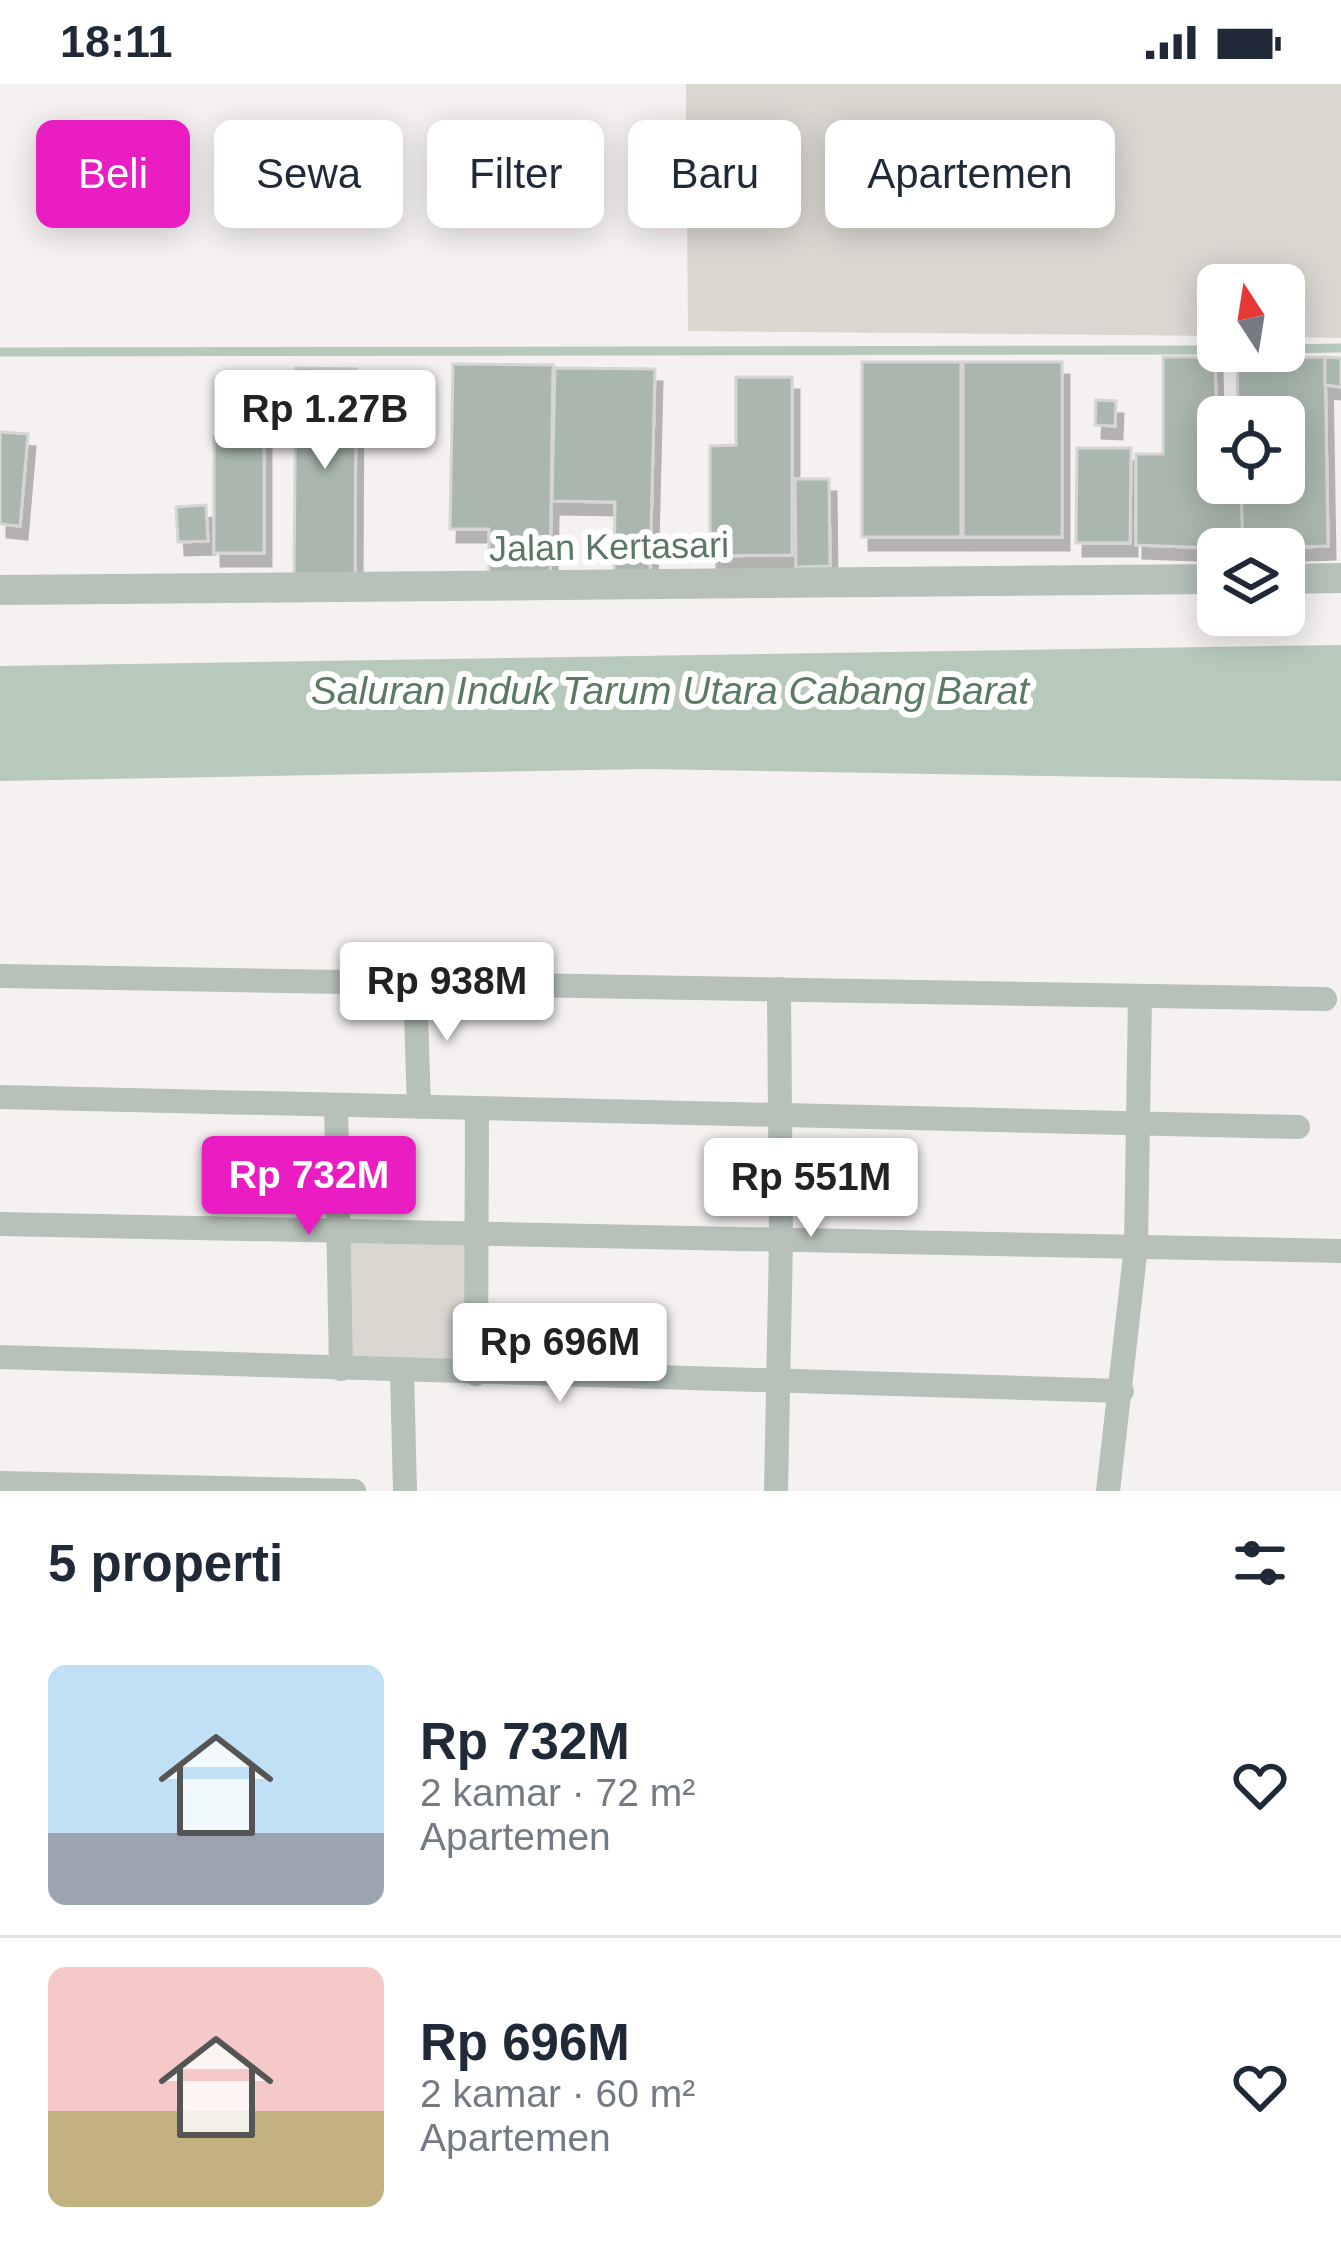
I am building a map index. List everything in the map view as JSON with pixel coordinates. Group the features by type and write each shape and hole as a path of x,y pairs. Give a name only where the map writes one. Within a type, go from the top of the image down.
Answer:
{"street":[{"path":"1305,579 1341,578"},
{"name":"Jalan Kertasari","path":"0,590 1197,579"},
{"path":"0,976 1325,999"},
{"path":"415,983 418,1107"},
{"path":"776,1491 779,989"},
{"path":"1108,1491 1136,1246 1140,995"},
{"path":"0,1097 1298,1127"},
{"path":"336,1105 341,1369"},
{"path":"476,1373 477,1108"},
{"path":"0,1224 1341,1251"},
{"path":"0,1357 1122,1391"},
{"path":"402,1371 405,1491"},
{"path":"0,1483 354,1491"}],"shaded area":[{"path":"686,84 1341,84 1341,338 1305,337 1305,264 1197,264 1197,336 688,331 687,228 801,228 801,120 686,120"},
{"path":"339,1231 476,1234 476,1374 341,1369"}],"water":[{"name":"Saluran Induk Tarum Utara Cabang Barat","path":"1341,645 1341,781 646,769 0,781 0,666"}],"building":[{"path":"1163,357 1197,357 1197,372 1215,372 1216,396 1197,396 1197,504 1242,504 1242,528 1197,528 1197,547 1136,545 1136,454 1163,454"},
{"path":"1305,357 1325,357 1328,546 1305,547 1305,528 1242,528 1242,504 1305,504 1305,396 1238,396 1237,372 1305,372"},
{"path":"1325,357 1341,358 1341,387 1325,385"},
{"path":"862,362 961,362 961,537 862,537"},
{"path":"963,362 1062,362 1062,537 963,537"},
{"path":"453,364 553,365 550,575 489,574 489,529 450,529"},
{"path":"296,368 356,369 355,575 294,574"},
{"path":"555,368 655,369 650,571 614,574 615,502 552,501"},
{"path":"736,377 792,377 792,555 710,556 710,446 736,445"},
{"path":"1096,400 1116,401 1115,426 1095,425"},
{"path":"0,432 28,434 20,526 0,524"},
{"path":"214,436 264,436 264,553 214,553"},
{"path":"1077,448 1131,448 1130,543 1076,543"},
{"path":"795,479 829,479 830,566 796,567"},
{"path":"206,505 208,541 178,542 176,507"}],"waterway":[{"path":"1305,349 1341,348"},
{"path":"0,352 1197,350"}]}
